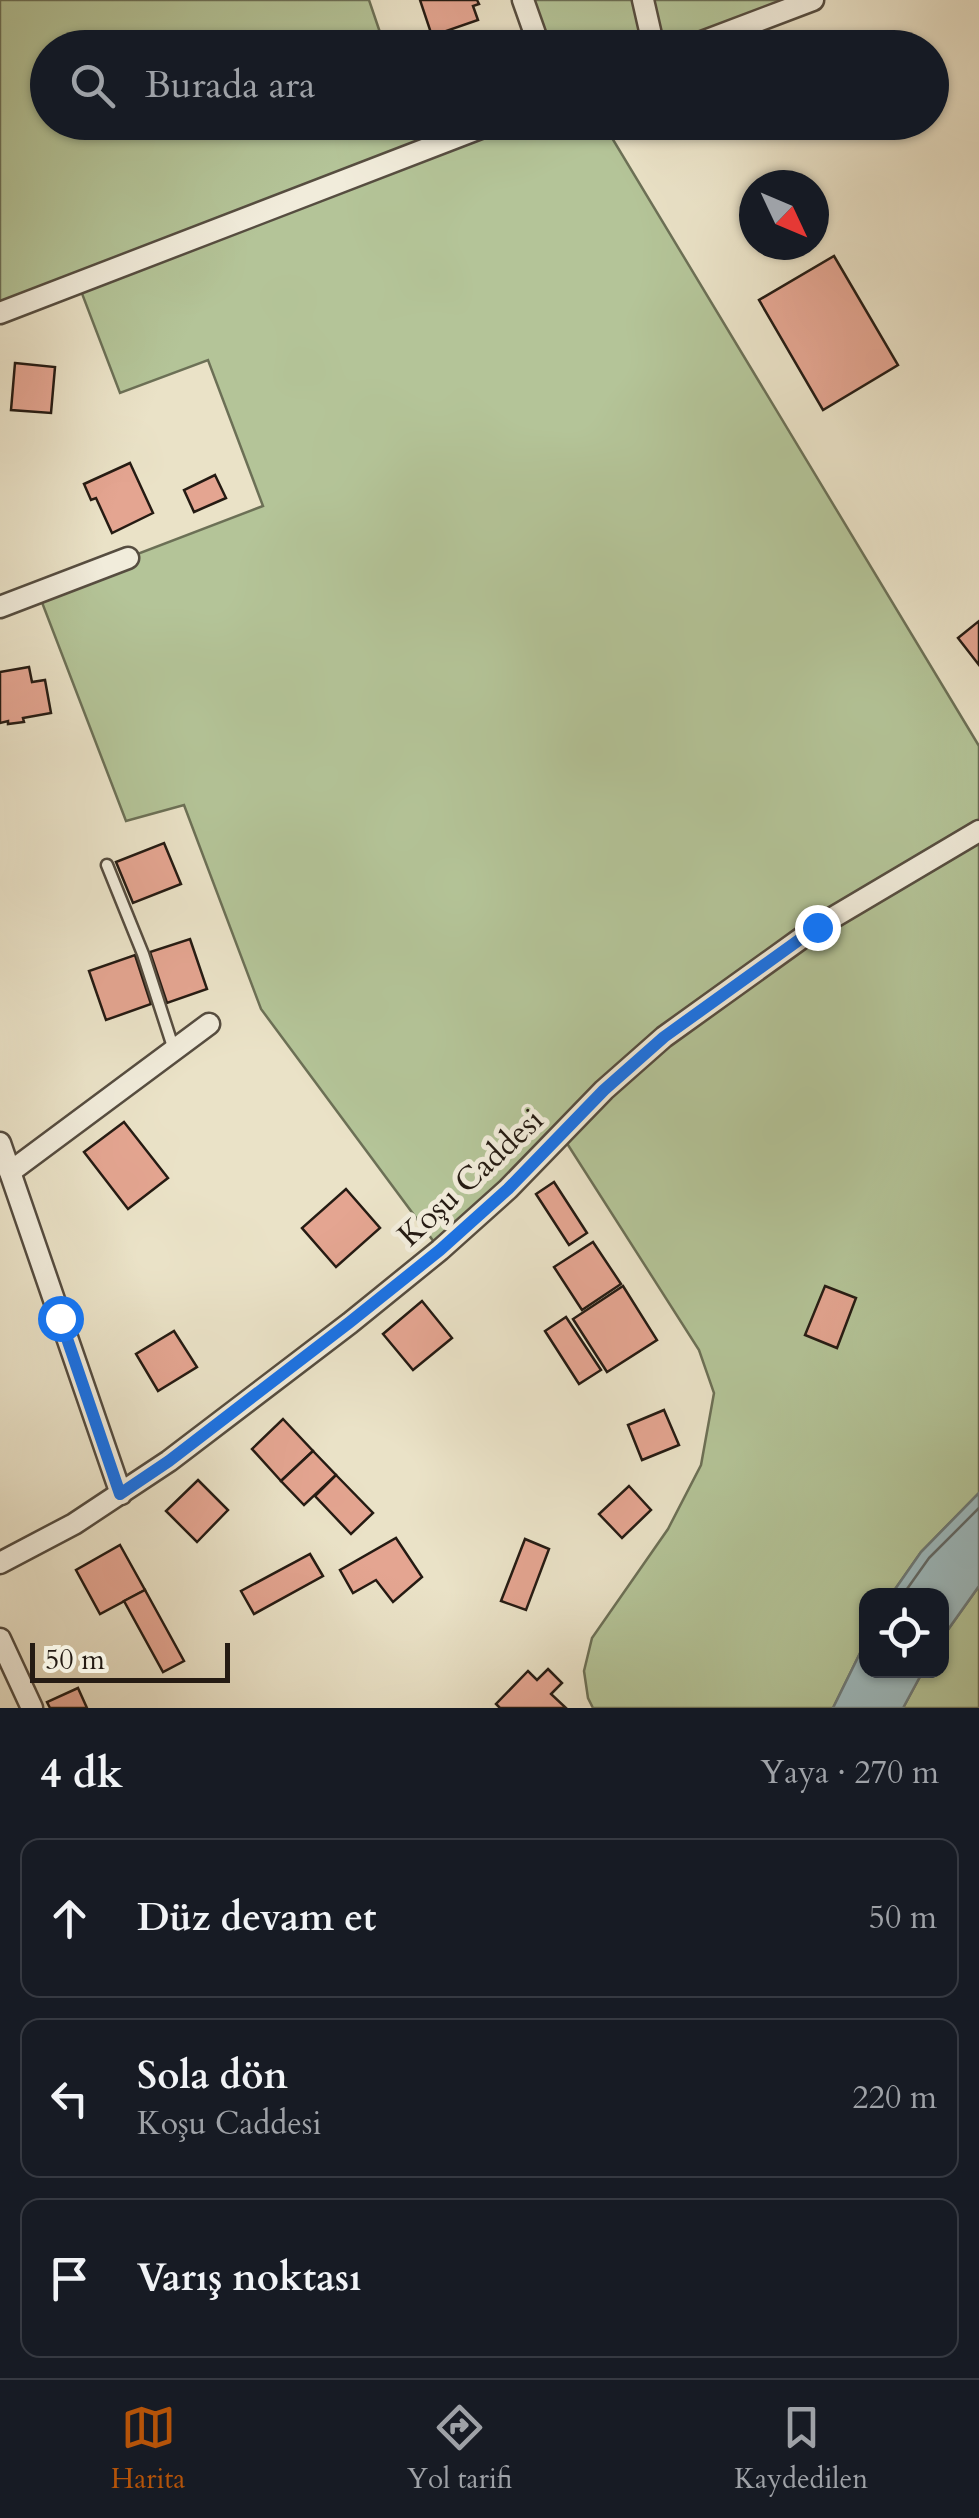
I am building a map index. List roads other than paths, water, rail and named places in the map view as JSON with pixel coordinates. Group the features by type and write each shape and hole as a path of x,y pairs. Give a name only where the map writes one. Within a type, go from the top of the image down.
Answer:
{"street":[{"path":"522,0 533,30"},
{"path":"643,0 650,30"},
{"path":"734,30 814,0"},
{"path":"0,313 449,140"},
{"path":"0,607 128,558"},
{"name":"Koşu Caddesi","path":"0,1563 74,1524 169,1461 335,1334 440,1250 508,1189 604,1090 664,1037 817,927 979,831"},
{"path":"10,1172 209,1024"},
{"path":"0,1142 120,1494"},
{"path":"0,1639 32,1708"}],"lane":[{"path":"107,864 144,954 174,1050"}],"water":[{"path":"979,1493 979,1586 949,1628 949,1588 896,1588 921,1552"},
{"path":"859,1655 859,1678 919,1678 903,1708 833,1708"}]}
